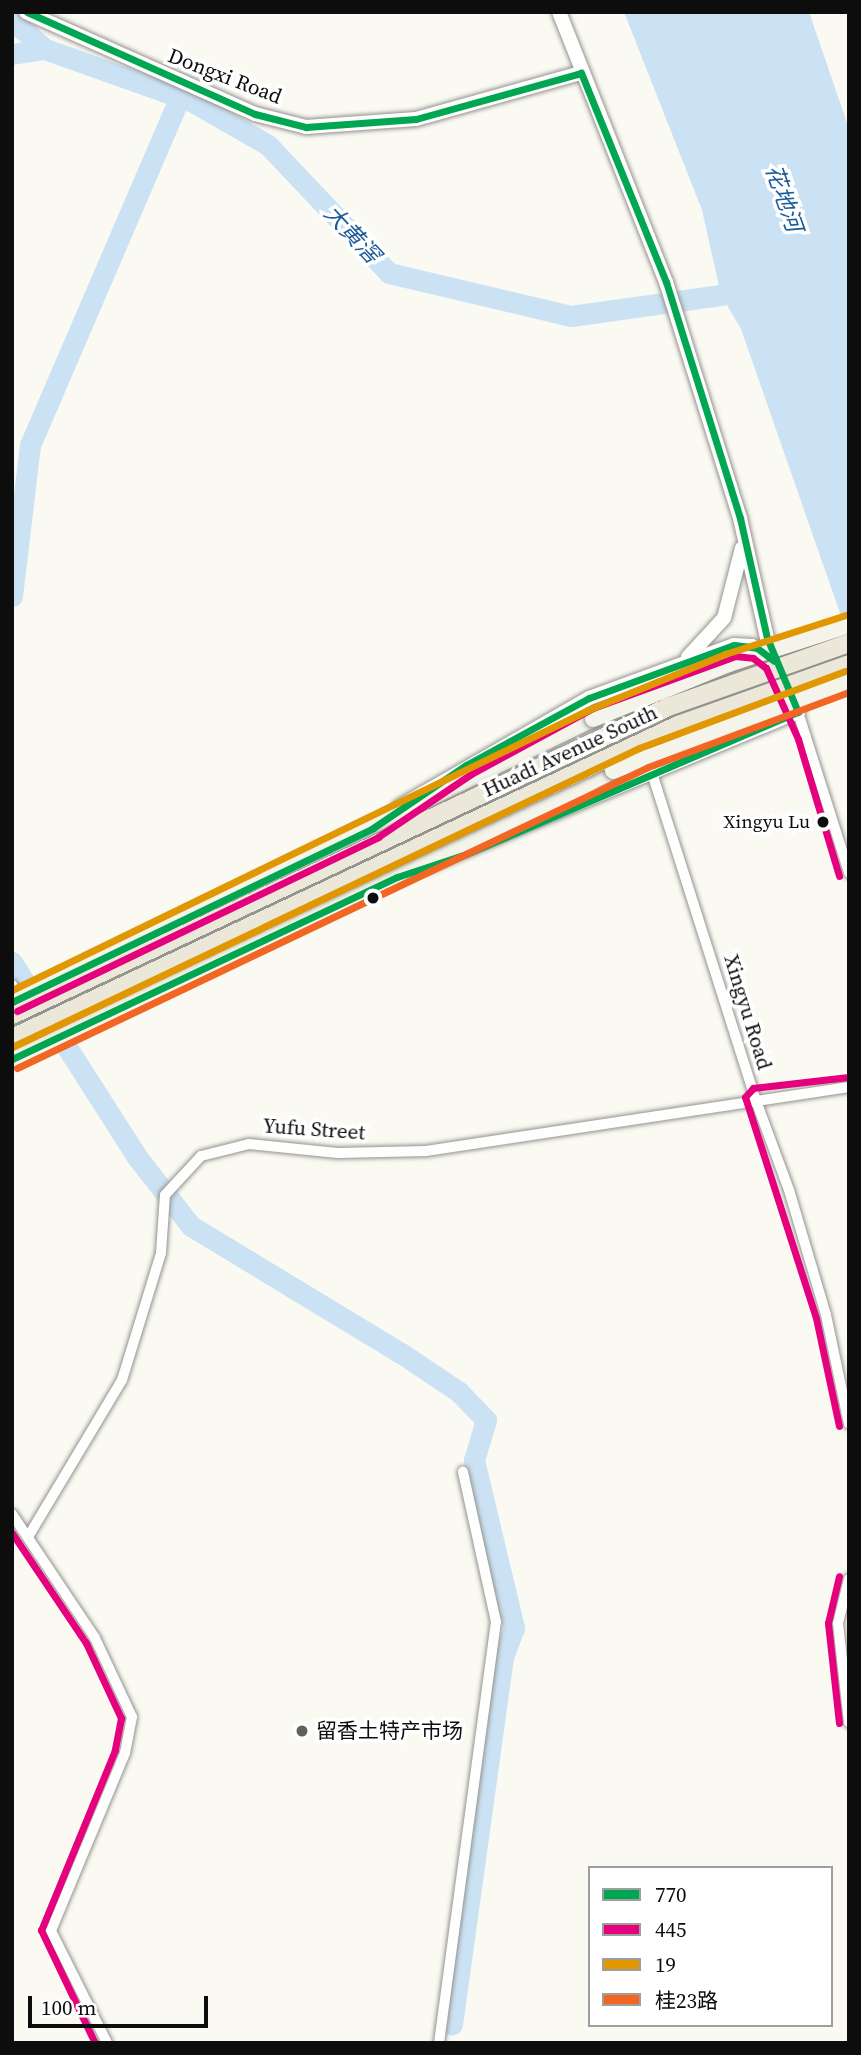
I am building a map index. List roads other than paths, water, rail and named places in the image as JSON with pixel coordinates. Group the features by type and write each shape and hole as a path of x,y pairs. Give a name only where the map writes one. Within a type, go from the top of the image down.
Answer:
{"main road":[{"path":"373,828 593,719 729,664 849,625"},
{"name":"Huadi Avenue South","path":"12,1015 668,707 849,643"},
{"name":"Huadi Avenue South","path":"12,1038 678,725 849,664"},
{"path":"16,1057 397,877 613,771 849,681"},
{"name":"Huadi Avenue South","path":"15,995 373,828"}],"street":[{"name":"Dongxi Road","path":"26,12 255,114 306,127 416,119 581,73"},
{"path":"559,12 666,282 740,518 774,660 798,712 849,873"},
{"path":"674,666 701,648 724,618 741,563 740,518"},
{"name":"Huadi Avenue South","path":"373,828 425,790 589,698 743,644 774,660"},
{"path":"397,877 466,854 798,712"},
{"name":"Xingyu Road","path":"652,773 755,1098 789,1190 826,1315 849,1424"},
{"name":"Yufu Street","path":"28,1537 122,1380 161,1254 165,1195 196,1161 249,1144 338,1153 426,1151 755,1098 849,1087"},
{"path":"439,2038 496,1622 463,1472"},
{"path":"12,1514 111,1666 132,1717 125,1753 51,1931 107,2043"},
{"path":"849,1579 838,1623 849,1722"}],"water":[{"name":"花地河","path":"624,12 809,12 849,129 849,639 741,329 721,295 702,210"}],"waterway":[{"path":"12,20 45,49"},
{"name":"大黄滘","path":"12,54 45,49 191,101 268,145 389,273 571,316 721,295 746,285"},
{"path":"12,596 30,445 180,97"},
{"path":"12,962 26,984"},
{"path":"38,1002 137,1157 191,1226 401,1353 459,1392 486,1420 474,1460 514,1628 503,1657 452,2024"}],"place":[{"name":"Xingyu Lu","path":"823,822"},
{"name":"留香土特产市场","path":"302,1731"}]}
